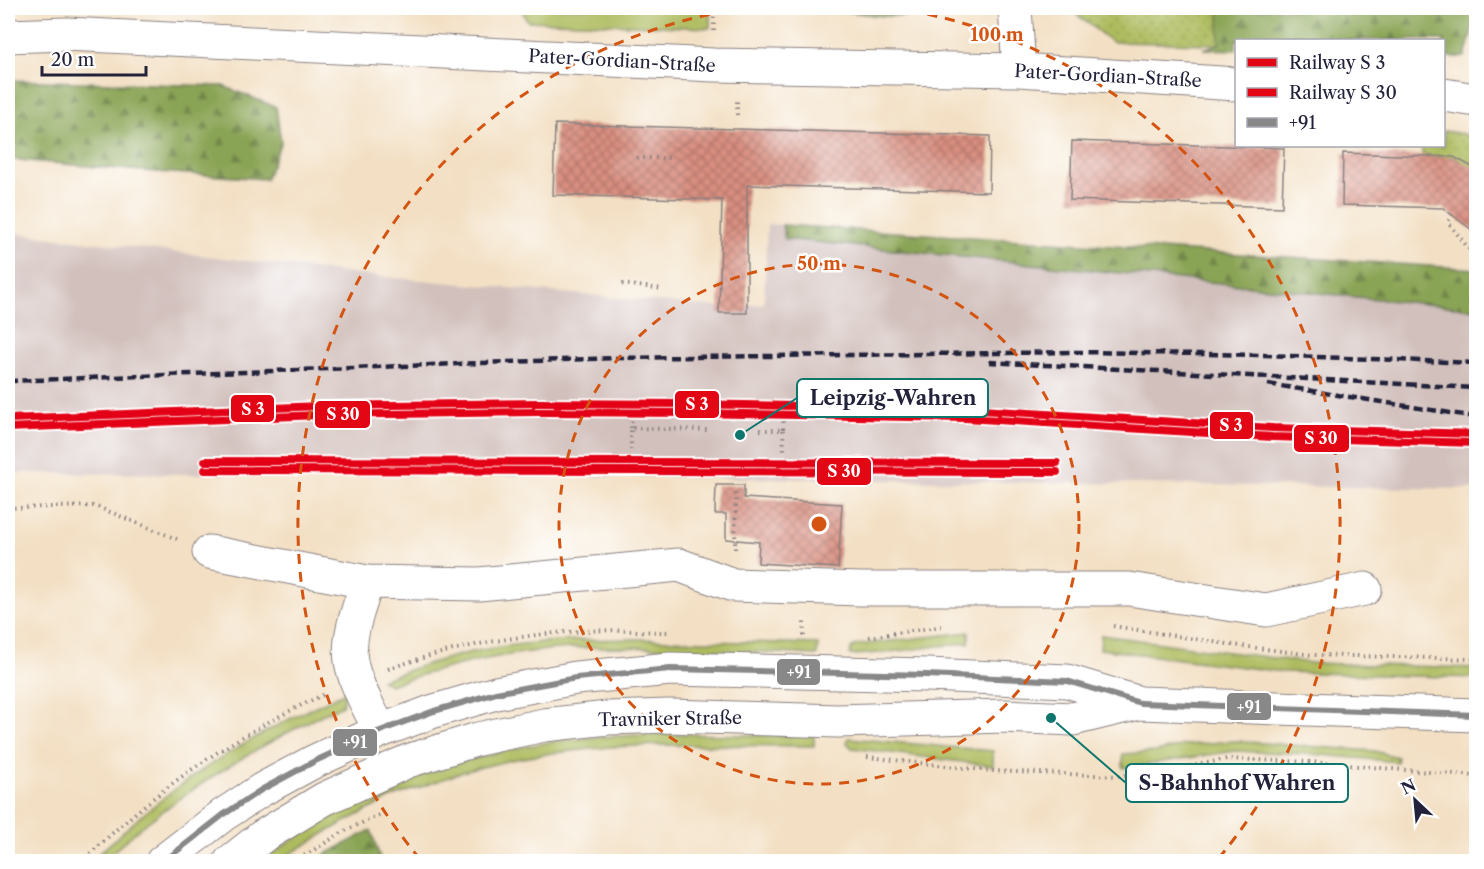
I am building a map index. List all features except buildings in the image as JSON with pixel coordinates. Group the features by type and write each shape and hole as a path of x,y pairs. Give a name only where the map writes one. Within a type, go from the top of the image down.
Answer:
{"main road":[{"path":"1015,8 1019,70"},
{"name":"Pater-Gordian-Straße","path":"8,36 68,21 714,65 1019,70 1235,84"},
{"path":"1445,95 1476,100"},
{"path":"208,552 367,582 479,584 679,565 733,585 873,589 1129,590 1266,610 1365,589"},
{"path":"367,582 352,636 351,659 357,680 380,731"},
{"name":"Travniker Straße","path":"162,861 206,827 261,790 380,731 434,711 496,693 576,678 670,669 840,672 1067,681 1140,703 1476,715"},
{"name":"Travniker Straße","path":"230,861 263,837 324,800 408,761 478,739 544,725 608,718 669,716 838,721 1005,716 1073,719 1140,703"}],"path":[{"path":"713,34 714,8"},
{"path":"1470,60 1476,39"},
{"path":"637,158 671,158"},
{"path":"1452,214 1448,222 1476,258"},
{"path":"622,284 663,289"},
{"path":"631,450 632,411"},
{"path":"784,411 784,450"},
{"path":"631,428 706,430"},
{"path":"760,430 783,430"},
{"path":"735,540 736,490"},
{"path":"8,508 95,506 208,552"},
{"path":"859,756 991,771 1119,776 1165,771 1227,759 1311,762 1476,776"},
{"path":"294,861 343,832 390,810"}],"shaded area":[{"path":"767,224 1476,269 1476,489 671,477 8,473 8,232 364,275 719,307 720,313 747,313 747,305 764,304"}],"green space":[{"path":"521,8 710,8 710,28 527,21"},
{"path":"820,8 937,8 909,15 879,16"},
{"path":"1068,8 1219,8 1219,44 1112,42"},
{"path":"1219,8 1476,8 1465,57 1445,57 1445,39 1235,39 1235,50 1203,49 1219,44"},
{"path":"8,80 223,86 276,107 281,142 266,179 8,159"},
{"path":"1445,131 1464,134 1476,140 1476,170 1454,157 1422,156 1422,147 1445,147"},
{"path":"782,225 1476,269 1476,309 785,239"},
{"path":"969,632 969,643 850,655 851,649 856,645"},
{"path":"1101,635 1311,663 1476,668 1476,678 1283,672 1100,649"},
{"path":"633,639 818,644 817,655 635,647 574,648 527,652 481,660 390,685 381,680 441,660 496,647 555,641"},
{"path":"346,692 342,705 266,744 218,773 148,822 103,861 90,862 152,807 194,775 279,724"},
{"path":"665,734 814,736 814,746 611,747 511,760 466,771 393,797 278,861 261,862 293,839 327,819 398,784 436,770 512,749 551,742 593,737"},
{"path":"848,738 993,751 993,766 852,748 847,743"},
{"path":"1235,741 1374,751 1398,757 1397,762 1311,754 1235,751 1123,768 1123,754 1156,752 1185,745"},
{"path":"371,830 381,861 313,861"}],"railway":[{"path":"8,381 615,358 1079,352 1265,355 1476,363"},
{"path":"989,362 1476,388"},
{"path":"1268,384 1476,417"}],"transit line":[{"path":"8,419 320,406 539,403 689,404 965,409 1273,428 1476,434"},
{"path":"8,428 320,415 539,412 689,413 965,418 1272,437 1476,443"},
{"path":"205,461 1057,463"},
{"path":"205,470 1057,472"},
{"name":"+91","path":"163,862 223,815 261,790 313,762 380,731 434,711 496,693 576,678 670,669 927,675 1067,681 1140,703 1476,715"}],"place":[{"name":"Leipzig-Wahren","path":"740,435"},
{"name":"S-Bahnhof Wahren","path":"1051,718"}]}
